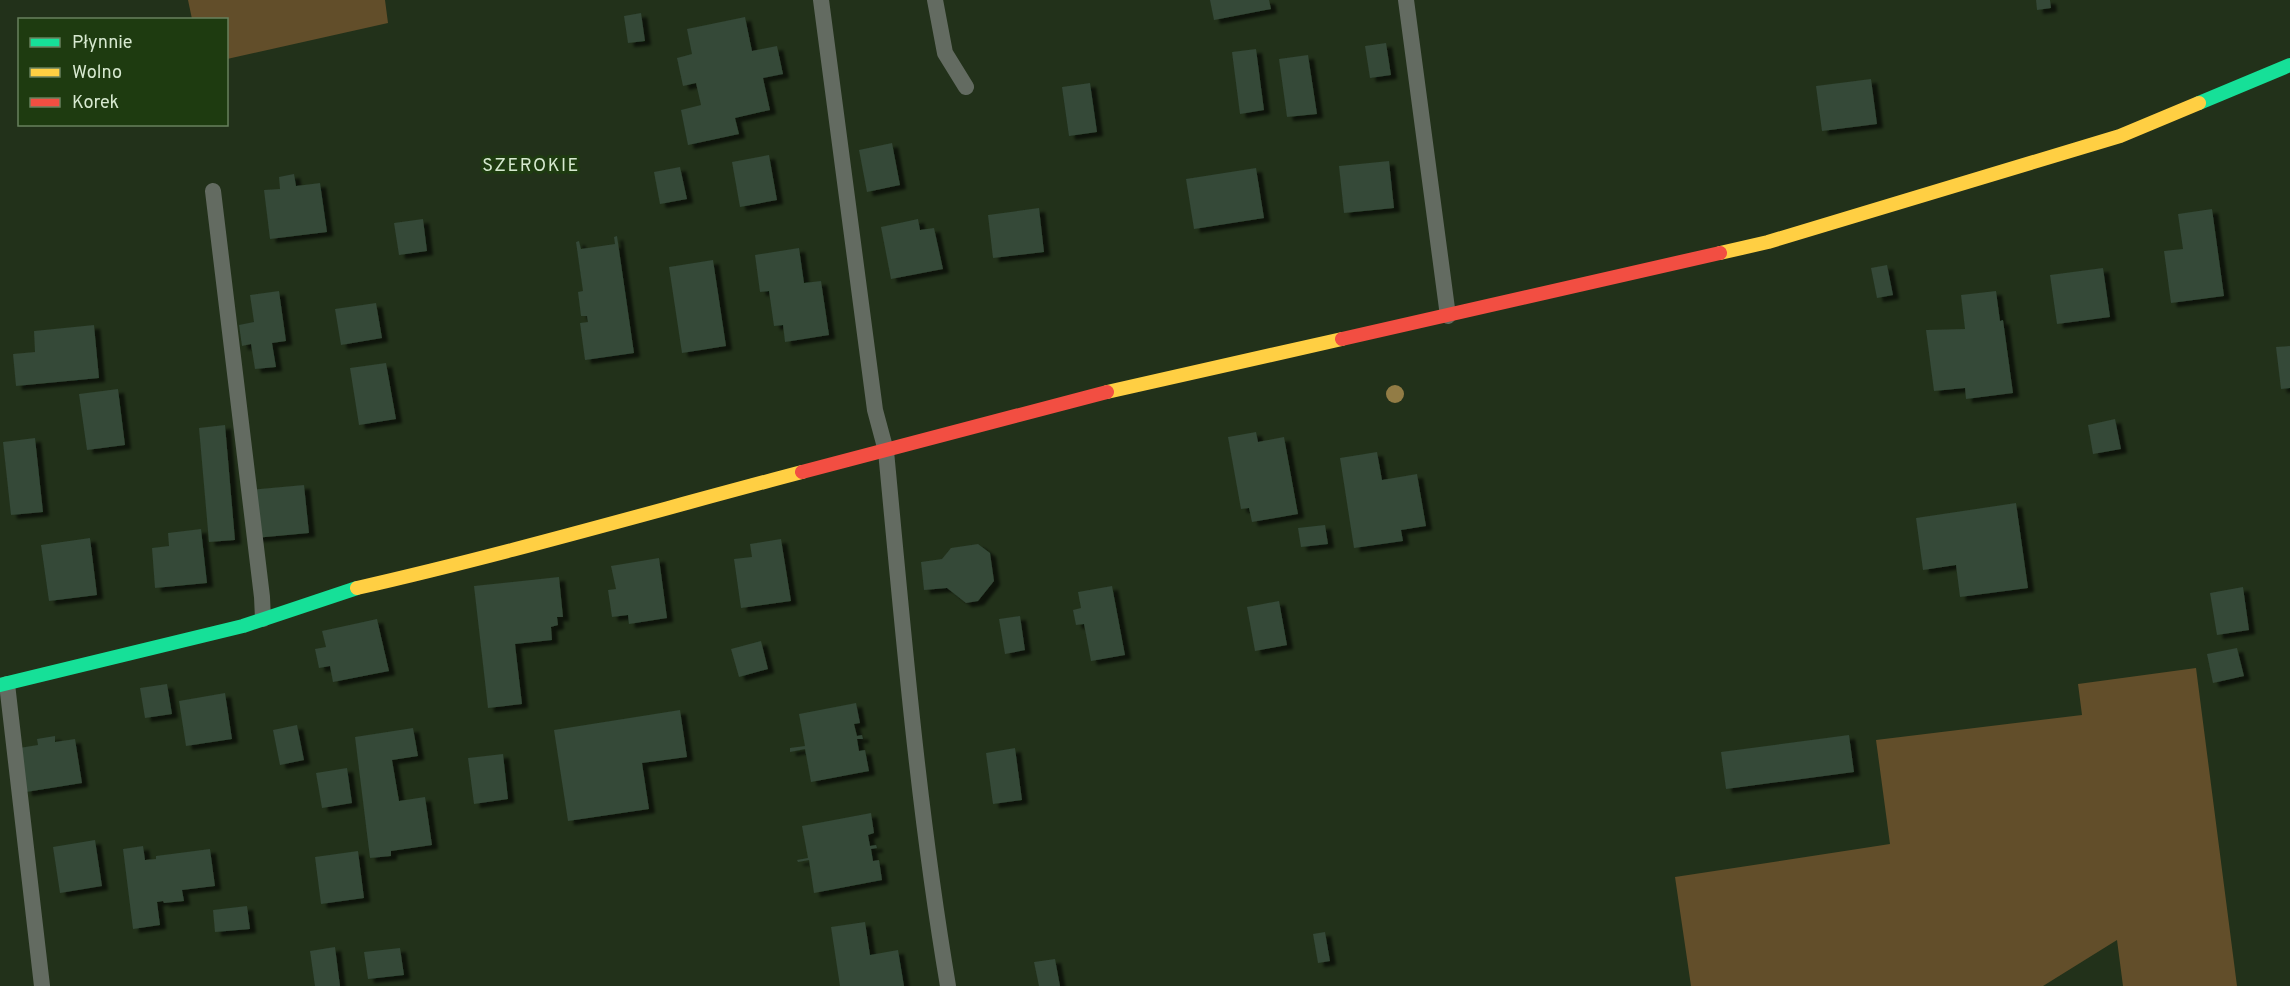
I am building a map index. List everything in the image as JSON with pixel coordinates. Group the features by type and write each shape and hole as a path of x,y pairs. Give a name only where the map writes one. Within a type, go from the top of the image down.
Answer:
{"street":[{"path":"4,684 175,643 262,619 353,589 463,564 567,534 1091,396 1768,242 2120,136 2290,65"}],"lane":[{"path":"821,0 875,410 886,451 915,742 948,986"},
{"path":"935,0 945,53 966,87"},
{"path":"1406,0 1448,316"},
{"path":"213,191 262,597 262,619"},
{"path":"4,684 42,986"}],"shaded area":[{"path":"188,0 385,0 388,23 228,59 228,18 192,18"},
{"path":"2196,668 2237,986 2123,986 2117,940 2043,986 1691,986 1675,877 1890,844 1876,740 2082,715 2078,684"}],"building":[{"path":"1210,0 1269,0 1271,9 1214,20"},
{"path":"2036,0 2050,0 2051,8 2037,10"},
{"path":"641,13 645,41 628,43 624,16"},
{"path":"745,17 752,51 777,46 783,74 763,78 770,110 735,118 739,134 688,145 681,110 701,105 696,83 683,86 677,58 692,54 687,29"},
{"path":"1386,43 1391,75 1370,78 1365,46"},
{"path":"1256,49 1264,110 1240,114 1232,52"},
{"path":"1308,55 1317,114 1287,117 1279,59"},
{"path":"1871,79 1877,124 1822,131 1816,86"},
{"path":"1090,83 1097,132 1069,136 1062,87"},
{"path":"892,143 900,185 867,192 859,150"},
{"path":"769,155 777,200 740,207 732,162"},
{"path":"1389,161 1394,208 1344,213 1339,166"},
{"path":"680,167 687,199 660,204 654,172"},
{"path":"1256,168 1264,218 1194,229 1186,179"},
{"path":"294,174 296,186 320,183 327,232 270,239 264,190 280,189 279,177"},
{"path":"1039,208 1044,252 993,258 988,215"},
{"path":"2212,209 2224,296 2171,303 2164,251 2183,249 2178,214"},
{"path":"423,219 427,251 399,255 394,223"},
{"path":"918,219 920,230 934,228 943,269 891,279 881,227"},
{"path":"617,236 634,353 585,360 580,323 588,322 587,316 581,316 578,292 583,291 576,242 579,241 581,249 615,244 614,237"},
{"path":"799,248 804,283 821,281 829,335 785,342 783,325 774,326 769,291 760,292 755,255"},
{"path":"713,260 726,346 682,353 669,267"},
{"path":"1887,265 1893,295 1877,298 1871,268"},
{"path":"2103,268 2110,317 2057,324 2050,275"},
{"path":"279,291 286,341 272,343 276,367 255,369 251,344 242,346 239,325 254,322 250,295"},
{"path":"1996,291 2000,321 2003,320 2013,393 1966,399 1965,388 1934,391 1926,330 1965,329 1961,295"},
{"path":"376,303 382,338 341,345 335,309"},
{"path":"94,325 99,378 16,386 13,354 35,352 34,331"},
{"path":"2290,346 2290,388 2281,389 2276,347"},
{"path":"386,363 396,419 359,425 350,368"},
{"path":"118,389 125,445 87,450 79,394"},
{"path":"2115,419 2121,449 2093,454 2088,425"},
{"path":"225,425 235,540 209,542 199,428"},
{"path":"1256,432 1258,442 1284,437 1298,514 1252,522 1249,508 1241,509 1228,437"},
{"path":"35,438 43,512 11,515 3,442"},
{"path":"1377,452 1382,480 1417,474 1426,526 1401,530 1403,541 1354,548 1340,458"},
{"path":"304,485 309,533 255,538 249,490"},
{"path":"2016,503 2028,588 1960,597 1956,565 1923,570 1916,518"},
{"path":"1325,525 1328,544 1301,547 1298,528"},
{"path":"201,529 207,583 155,588 152,548 169,546 168,533"},
{"path":"90,538 97,595 49,601 41,545"},
{"path":"781,539 791,601 741,608 734,559 752,557 750,544"},
{"path":"978,544 990,553 994,581 978,601 966,603 947,588 924,590 921,562 942,559 951,548"},
{"path":"659,558 667,618 629,624 628,615 612,617 608,590 616,589 611,566"},
{"path":"559,577 563,617 557,617 558,625 551,627 552,640 515,644 522,704 488,708 474,586"},
{"path":"1112,586 1125,655 1091,661 1084,624 1076,625 1073,610 1081,608 1078,592"},
{"path":"2243,587 2249,630 2217,635 2210,593"},
{"path":"1279,601 1287,645 1255,651 1247,607"},
{"path":"1020,616 1025,650 1005,654 999,619"},
{"path":"377,619 389,671 333,682 330,666 319,668 315,649 326,647 322,631"},
{"path":"761,641 768,669 739,677 731,649"},
{"path":"2237,648 2244,676 2213,683 2207,654"},
{"path":"167,684 172,714 145,718 140,688"},
{"path":"225,693 232,739 186,746 179,701"},
{"path":"856,703 860,723 854,724 857,736 862,735 863,739 857,739 859,751 865,750 869,771 811,782 805,749 790,752 790,748 805,746 799,714"},
{"path":"680,710 687,757 642,763 649,809 568,821 554,730"},
{"path":"297,725 304,760 280,765 273,730"},
{"path":"413,728 418,756 392,760 399,801 425,797 432,845 391,851 391,856 370,858 355,737"},
{"path":"1849,735 1854,772 1726,789 1721,752"},
{"path":"55,736 55,742 75,739 82,783 26,792 19,748 38,745 37,739"},
{"path":"1015,748 1022,800 993,804 986,753"},
{"path":"503,754 508,799 474,804 468,758"},
{"path":"347,768 352,803 322,808 316,773"},
{"path":"871,813 874,833 868,835 870,846 876,845 877,848 871,849 873,861 879,860 882,880 814,893 809,860 798,862 797,860 808,858 802,826"},
{"path":"95,840 102,886 60,893 53,847"},
{"path":"143,846 145,860 156,859 156,856 210,849 215,886 182,890 184,901 157,902 160,925 133,929 123,849"},
{"path":"358,851 364,898 321,904 315,857"},
{"path":"247,906 250,929 215,932 213,910"},
{"path":"865,922 870,955 898,950 904,986 840,986 831,927"},
{"path":"1325,932 1330,961 1318,963 1313,934"},
{"path":"335,947 340,986 315,986 310,951"},
{"path":"400,948 404,975 368,979 364,952"},
{"path":"1055,959 1060,986 1039,986 1034,962"}],"traffic: fast":[{"path":"2199,103 2290,65"},
{"path":"0,685 243,626 357,588"}],"traffic: slow":[{"path":"1720,253 1768,242 2120,136 2199,103"},
{"path":"1107,392 1342,339"},
{"path":"357,588 525,547 802,472"}],"traffic: jam":[{"path":"1342,339 1720,253"},
{"path":"802,472 1107,392"}],"district":[{"name":"SZEROKIE","path":"531,165"}]}
